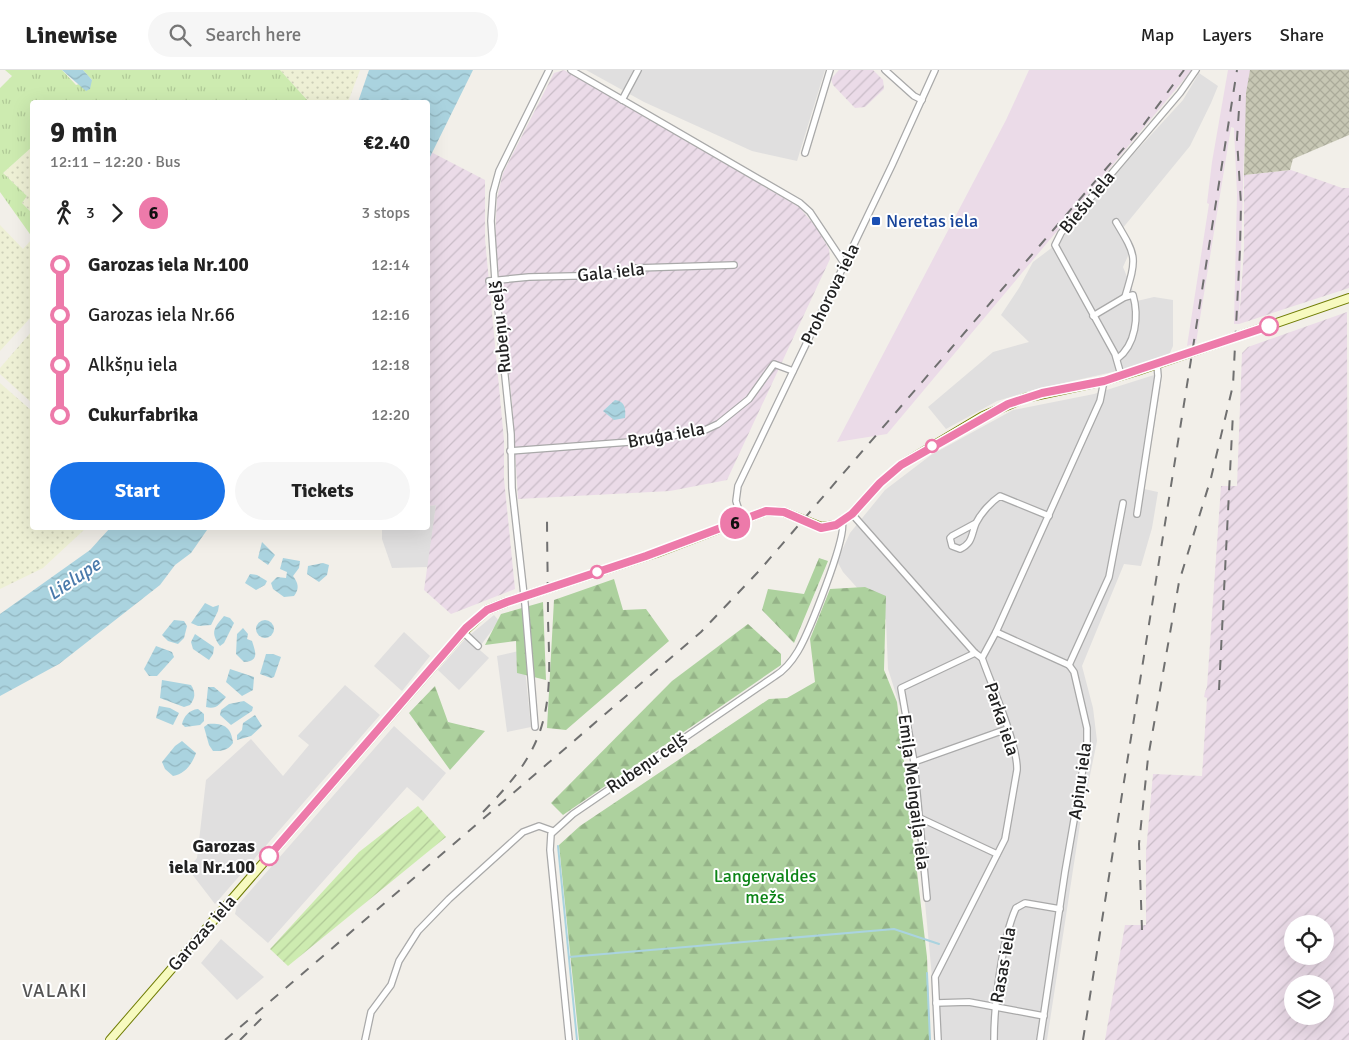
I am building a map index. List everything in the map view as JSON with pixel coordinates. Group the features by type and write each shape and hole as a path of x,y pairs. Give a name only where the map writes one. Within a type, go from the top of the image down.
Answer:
{"main road":[{"name":"Garozas iela","path":"110,1040 463,632 487,610 643,557 766,511 776,510 821,528 830,527 852,514 880,483 901,465 983,416 1025,398 1104,381 1349,298"}],"street":[{"name":"Rubeņu ceļš","path":"535,728 510,451 510,425 492,280 492,221 495,183 549,70"},
{"path":"573,70 800,203 810,212 844,263"},
{"path":"622,100 638,70"},
{"path":"805,154 830,70"},
{"path":"885,70 914,96 922,100"},
{"name":"Prohorova iela","path":"742,520 736,501 737,490 935,70"},
{"name":"Biešu iela","path":"1121,375 1117,359 1056,250 1056,240 1180,93 1196,70"},
{"path":"1116,222 1133,250 1134,260 1125,297"},
{"name":"Gala iela","path":"492,280 617,274 636,268 734,265"},
{"path":"1093,316 1125,297 1134,295 1137,308 1135,327 1128,346 1117,359"},
{"name":"Bruģa iela","path":"510,451 643,441 705,430 718,424 749,399 774,364 793,371"},
{"path":"1136,514 1158,376 1158,364"},
{"path":"852,514 975,653 982,658 996,632 1100,402 1104,381"},
{"path":"976,523 952,536 950,538 952,546 960,549 970,542 976,523 994,500 1000,496 1049,516"},
{"path":"996,632 1069,665 1109,577 1123,504"},
{"name":"Rubeņu ceļš","path":"553,831 573,814 780,673 788,665 801,646 823,590 843,534 842,521"},
{"path":"463,632 478,646"},
{"name":"Emiļa Melngaiļa iela","path":"928,898 914,762 901,691 903,686 975,653"},
{"name":"Parka iela","path":"938,1040 934,977 1006,834 1017,770 1017,763 1007,729 982,658"},
{"name":"Apiņu iela","path":"1040,1040 1087,745 1087,728 1074,672 1069,665"},
{"path":"914,762 1007,729"},
{"path":"920,818 997,854"},
{"path":"365,1040 372,1012 391,985 399,961 418,931 449,899 523,832 540,826 553,831 549,840 568,1040"},
{"name":"Rasas iela","path":"994,1040 995,1007 1008,930 1016,908 1026,903 1060,909"},
{"path":"936,1003 969,1002 1044,1016"}],"shaded area":[{"path":"280,70 360,70 349,100 307,100"},
{"path":"564,70 799,207 816,227 829,249 830,259 727,480 670,491 518,499 512,403 495,239 497,198 503,173 554,73"},
{"path":"586,70 825,70 797,161 752,151 644,102"},
{"path":"839,70 873,70 883,80 884,89 865,107 855,108 833,85 831,79"},
{"path":"1029,70 1192,70 887,434 837,442 1006,120"},
{"path":"1228,70 1266,70 1244,150 1239,324 1234,324 1237,194 1234,128 1231,127 1196,343 1187,346 1209,204 1207,203 1212,162"},
{"path":"1250,70 1349,70 1349,135 1293,159 1290,170 1244,175 1246,93"},
{"path":"1199,73 1218,86 1190,146 1122,229 1132,247 1123,267 1137,301 1154,297 1173,300 1173,346 1169,355 1135,367 1037,389 997,401 946,429 928,407 993,352 1029,342 1001,315 1033,262 1058,243 1127,161 1183,100"},
{"path":"30,149 30,211 22,203 27,196 3,173"},
{"path":"431,152 485,180 485,239 504,440 504,479 515,589 451,614 424,590 436,505 430,506"},
{"path":"1291,170 1342,188 1349,188 1349,288 1239,324 1244,249 1244,175"},
{"path":"0,225 23,249 30,241 30,318 0,351"},
{"path":"1347,312 1349,1040 1105,1040 1125,925 1146,925 1146,852 1153,774 1202,776 1207,698 1204,697 1207,687 1221,486 1237,486 1242,353 1248,347"},
{"path":"30,333 30,401 0,374 0,368"},
{"path":"1154,375 1161,385 1144,489 1158,492 1152,528 1141,566 1124,564 1082,666 1093,708 1097,741 1080,824 1047,1040 935,1040 932,977 912,764 902,713 888,669 886,620 843,572 837,561 850,533 885,490 931,455 1013,410 1094,394"},
{"path":"0,383 30,409 30,530 84,530 43,568 0,589"},
{"path":"436,505 428,567 392,568 382,539 382,530 430,530 430,506"},
{"path":"494,615 499,621 481,645 470,635"},
{"path":"404,632 430,656 402,691 374,666"},
{"path":"466,638 489,658 459,690 438,670"},
{"path":"523,650 531,727 507,732 497,656"},
{"path":"345,685 380,715 215,904 188,869 197,858 206,780 251,739 283,776 309,745 298,736"},
{"path":"394,726 446,773 423,801 407,787 268,943 235,914 237,906"},
{"path":"221,939 264,977 237,1000 201,963"}],"green space":[{"path":"5,70 62,70 76,85 92,80 83,70 280,70 307,100 30,100 30,149 3,173 27,196 22,203 30,211 30,234 0,192 0,88 12,76"},
{"path":"819,558 828,561 794,643 762,610 768,589 804,594"},
{"path":"614,579 623,610 646,609 669,641 566,730 547,728 554,600"},
{"name":"Langervaldes mežs","path":"865,587 886,596 884,670 897,702 927,957 930,1040 579,1040 559,845 580,826 769,699 787,698 815,682 810,639 830,589"},
{"path":"543,602 546,680 517,673 516,641 485,645 501,614"},
{"path":"748,624 781,654 781,665 563,815 551,803 672,681"},
{"path":"435,686 448,722 485,731 450,770 409,713"},
{"path":"418,806 446,837 288,966 270,949 359,852"}],"water":[{"path":"62,70 83,70 92,80 90,89 86,91"},
{"path":"369,70 473,70 430,157 430,100 359,100"},
{"path":"615,400 621,402 624,406 625,418 614,420 603,411"},
{"name":"Lielupe","path":"108,530 207,530 191,553 175,565 160,585 59,664 0,696 0,614 90,550"},
{"path":"262,542 275,555 268,565 258,558"},
{"path":"283,558 300,561 299,568 293,576 298,586 294,596 284,597 273,589 271,583 277,577 286,578 287,572 280,569"},
{"path":"323,563 329,565 327,575 319,582 307,574 308,566"},
{"path":"250,574 257,575 267,581 265,585 256,590 245,583"},
{"path":"205,603 213,607 219,605 211,625 198,626 191,623"},
{"path":"224,616 230,618 234,623 224,643 220,646 215,637 214,630"},
{"path":"174,620 184,621 187,626 184,638 178,644 168,641 162,635"},
{"path":"261,620 269,620 274,625 272,636 261,638 256,633 256,625"},
{"path":"243,628 248,634 247,639 252,641 255,653 252,660 244,662 236,654 237,634"},
{"path":"195,634 214,647 213,654 209,660 193,649 191,642"},
{"path":"156,646 172,652 174,657 157,676 149,676 144,669"},
{"path":"266,654 281,657 274,677 271,678 260,674"},
{"path":"230,669 254,677 253,690 242,696 226,682"},
{"path":"162,680 191,685 194,695 190,705 184,707 160,698"},
{"path":"208,687 214,687 226,697 215,707 206,707"},
{"path":"244,701 253,707 252,711 231,725 220,715 221,710 229,704"},
{"path":"159,706 170,708 179,713 173,725 156,718"},
{"path":"198,709 204,714 204,721 200,725 185,727 182,724 186,716"},
{"path":"255,715 262,726 251,736 237,740 237,735 242,730 243,723"},
{"path":"208,724 218,724 226,727 233,743 229,748 213,751 209,745 204,727"},
{"path":"182,741 196,753 188,768 173,776 165,769 162,762 175,746"}],"waterway":[{"path":"558,846 577,1040"},
{"path":"569,957 894,929 939,944"},
{"path":"927,973 930,1040"}],"railway":[{"path":"225,1040 701,632 759,571 1142,127 1184,70"},
{"path":"1083,1040 1237,70"},
{"path":"1142,930 1139,844 1148,758 1179,582 1211,478 1233,385 1240,249 1241,204 1237,139 1240,95"},
{"path":"1219,690 1233,413"},
{"path":"483,812 506,787 526,760 537,739 546,710 549,680 547,513"},
{"path":"240,1040 263,1017"}],"bus line":[{"name":"6","path":"269,856 466,628 487,610 666,549 766,511 776,510 784,512 821,528 836,525 852,514 866,497 901,465 983,416 1008,404 1042,393 1104,381 1269,326"}],"place":[{"name":"Neretas iela","path":"876,221"},
{"name":"Garozas iela Nr.100","path":"269,856"}],"district":[{"name":"VALAKI","path":"55,991"}]}
